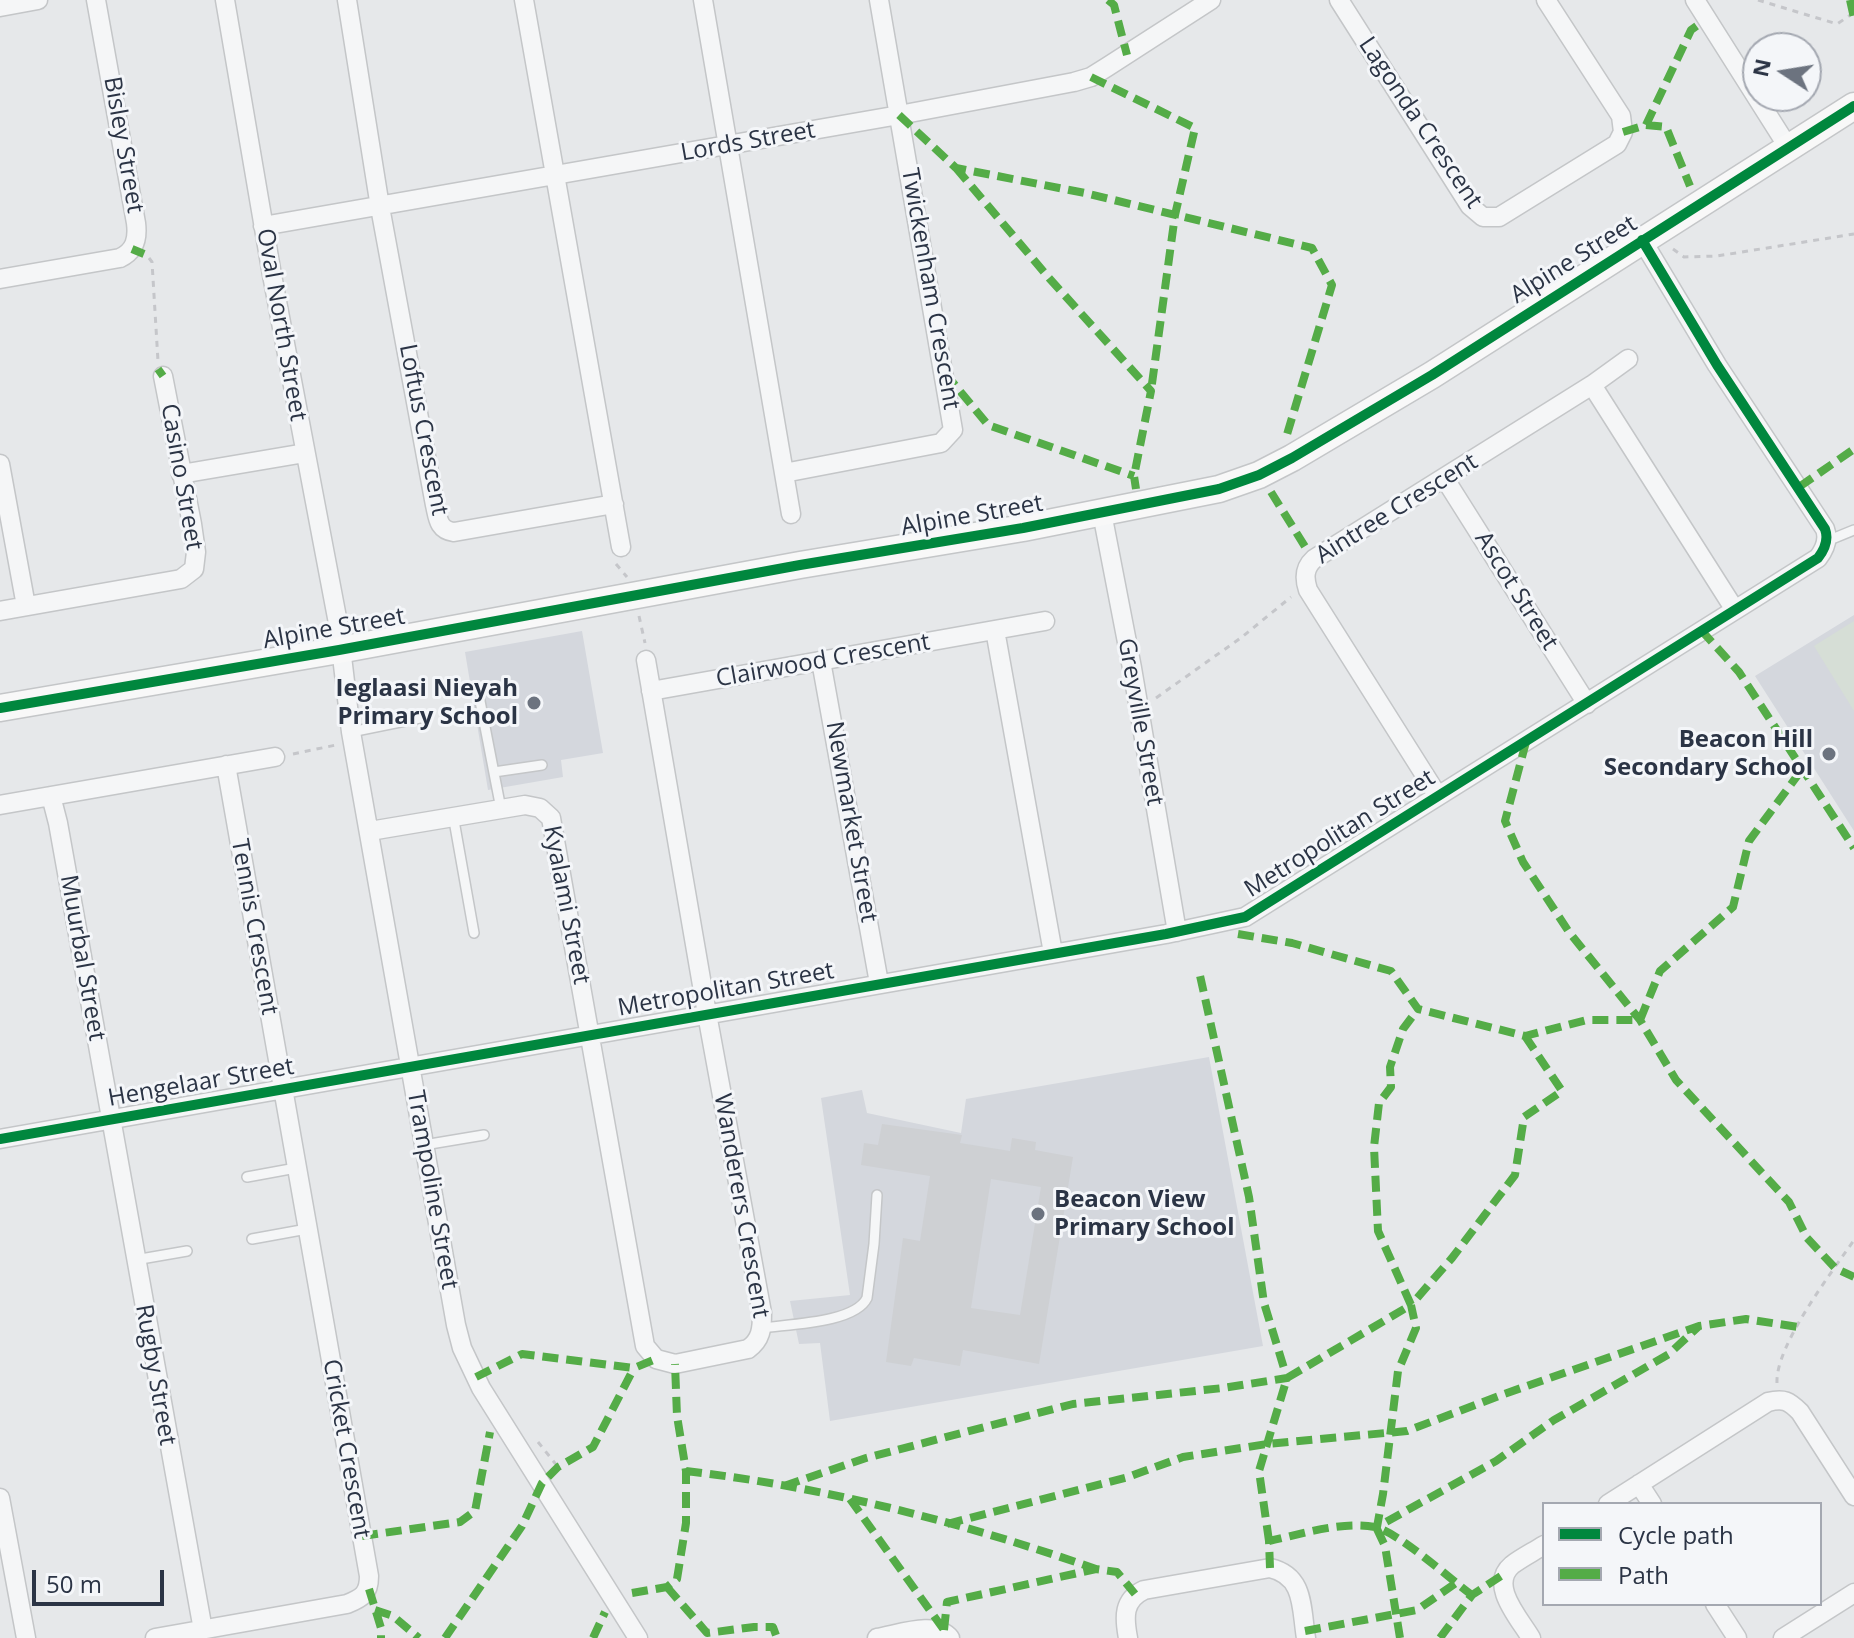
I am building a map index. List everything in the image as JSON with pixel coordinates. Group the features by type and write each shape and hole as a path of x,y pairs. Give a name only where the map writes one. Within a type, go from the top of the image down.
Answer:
{"street":[{"path":"0,7 38,0"},
{"name":"Bisley Street","path":"0,279 120,258 135,245 136,223 96,0"},
{"name":"Oval North Street","path":"225,0 263,226 338,623 339,650"},
{"path":"347,0 380,207"},
{"path":"524,0 621,547"},
{"path":"703,0 791,514"},
{"path":"879,0 899,115"},
{"name":"Lords Street","path":"263,226 899,115 1091,77 1211,0"},
{"name":"Lagonda Crescent","path":"1339,0 1470,206 1483,217 1499,217 1617,144 1623,132 1621,116 1546,0"},
{"path":"1695,0 1788,147"},
{"name":"Alpine Street","path":"0,708 1102,513 1202,494 1242,482 1276,467 1432,375 1854,106"},
{"name":"Twickenham Crescent","path":"784,473 941,443 953,430 899,115"},
{"name":"Loftus Crescent","path":"380,207 441,527 454,532 614,504"},
{"path":"1642,240 1717,365 1825,529 1827,541"},
{"name":"Aintree Crescent","path":"1438,796 1308,590 1306,569 1314,559 1445,479 1628,359"},
{"name":"Casino Street","path":"0,611 181,579 194,569 196,552 160,372"},
{"path":"1592,385 1735,610"},
{"path":"181,474 305,453"},
{"path":"0,464 26,606"},
{"name":"Ascot Street","path":"1445,479 1587,704"},
{"name":"Greyville Street","path":"1102,513 1177,932"},
{"name":"Metropolitan Street","path":"410,1068 1177,932 1245,917 1818,558 1827,541"},
{"name":"Clairwood Crescent","path":"651,691 1045,621"},
{"path":"995,630 1053,953"},
{"name":"Trampoline Street","path":"339,650 410,1068 462,1348 492,1407 638,1638"},
{"path":"646,657 707,1014"},
{"name":"Newmarket Street","path":"821,661 879,983"},
{"path":"0,805 278,756"},
{"name":"Tennis Crescent","path":"226,765 283,1089"},
{"name":"Muurbal Street","path":"51,796 110,1120"},
{"name":"Kyalami Street","path":"370,831 525,805 540,808 551,818 591,1034"},
{"name":"Wanderers Crescent","path":"591,1034 645,1346 656,1359 675,1364 748,1349 757,1343 762,1328 762,1313 707,1014"},
{"name":"Hengelaar Street","path":"0,1139 410,1068"},
{"name":"Cricket Crescent","path":"155,1638 347,1604 361,1598 369,1589 283,1089"},
{"name":"Rugby Street","path":"110,1120 203,1630"},
{"path":"1611,1502 1768,1402 1778,1399 1789,1401 1800,1412 1854,1496"},
{"path":"1639,1484 1651,1502"},
{"path":"0,1498 26,1638"},
{"path":"1531,1638 1504,1593 1502,1584 1510,1566 1542,1546"},
{"path":"1128,1638 1124,1619 1127,1605 1135,1594 1270,1568 1285,1571 1297,1586 1306,1638"},
{"path":"1783,1638 1854,1593"},
{"path":"1716,1606 1737,1638"},
{"path":"877,1638 933,1628 944,1630 950,1638"}],"lane":[{"path":"1827,541 1854,530"},
{"path":"480,701 501,809"},
{"path":"351,732 420,718"},
{"path":"494,772 542,765"},
{"path":"453,815 474,933"},
{"path":"424,1145 484,1135"},
{"path":"247,1177 296,1168"},
{"path":"762,1328 844,1316 863,1305 867,1298 874,1244 877,1195"},
{"path":"252,1239 307,1229"},
{"path":"135,1260 187,1251"}],"path":[{"path":"1758,0 1837,24 1852,14"},
{"path":"1673,249 1684,257 1717,256 1854,234"},
{"path":"144,254 152,262 160,372"},
{"path":"1150,702 1267,618 1298,590"},
{"path":"639,616 646,657"},
{"path":"278,756 337,745"},
{"path":"1778,1399 1777,1368 1811,1303 1854,1240"}],"shaded area":[{"name":"Beacon Hill Secondary School","path":"1854,615 1854,831 1755,676"},
{"path":"1854,621 1854,711 1814,646"},
{"name":"Ieglaasi Nieyah Primary School","path":"582,631 603,753 561,760 563,777 488,790 465,652"},
{"name":"Beacon View Primary School","path":"1209,1057 1263,1346 830,1421 820,1343 799,1344 790,1301 850,1295 821,1098 862,1090 867,1113 961,1133 966,1099"}],"building":[{"path":"882,1124 962,1135 960,1143 1010,1151 1012,1138 1036,1142 1035,1150 1073,1157 1039,1364 963,1350 960,1366 914,1358 911,1366 886,1362 903,1238 920,1241 930,1176 861,1165 864,1143 878,1145","holes":["991,1179 1041,1187 1020,1315 971,1308"]}],"marked path":[{"path":"1108,0 1114,5 1127,55"},
{"path":"1850,0 1854,18"},
{"path":"1646,125 1691,30 1698,25"},
{"path":"1091,77 1195,128 1175,215 1151,391"},
{"path":"899,115 956,168 1085,193 1312,248 1332,285 1285,441"},
{"path":"1623,132 1646,125 1666,127 1690,186"},
{"path":"956,168 1049,278 1151,391 1134,476 1136,489"},
{"path":"132,249 144,254"},
{"path":"158,369 163,376"},
{"path":"945,373 988,425 1134,476"},
{"path":"1799,487 1854,449"},
{"path":"1271,492 1309,553"},
{"path":"1701,630 1739,672 1854,848"},
{"path":"1526,742 1505,821 1523,862 1569,932 1640,1020 1676,1080 1789,1202 1807,1238 1835,1268 1854,1277"},
{"path":"1238,934 1292,943 1391,971 1418,1009 1525,1036 1587,1020 1640,1020 1660,971 1733,907 1749,841 1803,768"},
{"path":"784,1486 866,1458 1073,1404 1287,1378 1264,1303 1249,1197 1199,971"},
{"path":"1269,1541 1259,1471 1287,1378 1411,1305 1378,1231 1374,1147 1379,1103 1391,1087 1390,1067 1403,1029 1418,1009"},
{"path":"1525,1036 1562,1091 1524,1117 1515,1175 1452,1258 1411,1305 1416,1328 1398,1371 1377,1527 1496,1461 1554,1420 1669,1354 1699,1326"},
{"path":"947,1524 1128,1477 1183,1457 1267,1444 1407,1431 1699,1326 1746,1319 1798,1327"},
{"path":"476,1377 522,1354 634,1368 656,1359"},
{"path":"632,1593 667,1587 677,1579 686,1523 686,1471 677,1416 675,1364"},
{"path":"445,1638 522,1526 542,1483 558,1467 593,1447 634,1368"},
{"path":"362,1536 460,1522 475,1511 490,1432"},
{"path":"686,1471 790,1487 894,1509 1096,1569"},
{"path":"850,1499 944,1630"},
{"path":"1270,1568 1269,1541 1335,1527 1375,1527 1410,1546 1472,1595"},
{"path":"1377,1529 1385,1546 1400,1638"},
{"path":"944,1630 947,1602 1096,1569 1117,1572 1135,1594"},
{"path":"1440,1638 1472,1595 1504,1574"},
{"path":"1305,1631 1417,1610 1456,1583"},
{"path":"667,1587 707,1633 773,1627 777,1638"},
{"path":"369,1589 381,1638"},
{"path":"375,1610 393,1616 419,1638"},
{"path":"593,1638 605,1612"}],"cycle path":[{"path":"0,708 1023,528 1219,489 1259,475 1292,458 1432,375 1854,106"},
{"path":"0,1139 1166,934 1245,917 1818,558 1823,551 1825,529 1717,365 1642,240"}],"place":[{"name":"Ieglaasi Nieyah Primary School","path":"534,703"},
{"name":"Beacon Hill Secondary School","path":"1829,754"},
{"name":"Beacon View Primary School","path":"1038,1214"}]}
